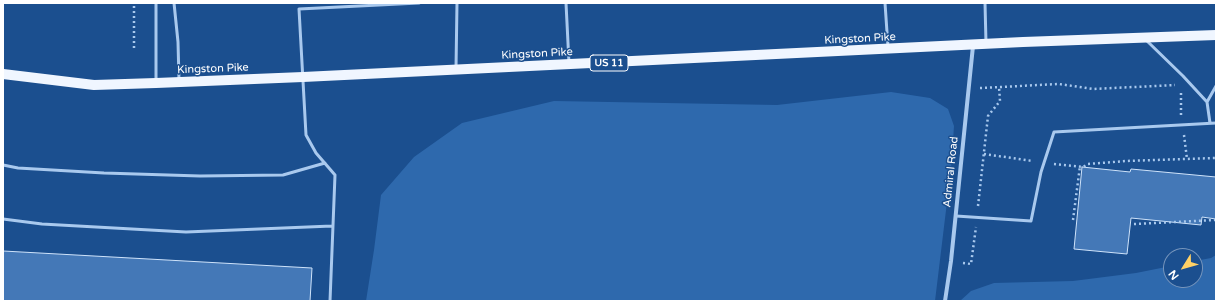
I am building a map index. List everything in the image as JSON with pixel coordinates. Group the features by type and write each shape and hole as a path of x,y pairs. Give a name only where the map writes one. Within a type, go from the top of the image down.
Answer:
{"main road":[{"name":"Kingston Pike","path":"3,74 94,85 303,77 986,44 1216,35"}],"street":[{"name":"Admiral Road","path":"945,301 956,216 973,45"}],"lane":[{"path":"156,3 156,83"},
{"path":"174,3 178,42 179,82"},
{"path":"330,301 335,174 316,153 306,135 299,9 419,3"},
{"path":"456,70 457,3"},
{"path":"566,3 569,65"},
{"path":"884,3 888,49"},
{"path":"985,3 986,44"},
{"path":"1144,38 1207,102 1210,123"},
{"path":"1207,102 1216,86"},
{"path":"956,216 1030,221 1044,163 1054,132 1216,123"},
{"path":"3,164 18,168 81,172 200,176 284,175 325,163"},
{"path":"3,219 42,224 186,232 332,226"}],"path":[{"path":"134,3 134,48"},
{"path":"969,89 1059,84 1093,89 1175,85 1181,90 1185,90 1192,86"},
{"path":"951,261 971,264 988,116 1000,101 999,87"},
{"path":"984,154 1044,163 1080,166 1126,161 1216,158"},
{"path":"1073,220 1080,166"},
{"path":"1134,224 1216,220"}],"shaded area":[{"path":"891,92 930,98 948,109 954,126 951,169 935,301 366,301 381,195 414,157 462,123 554,101 777,105"},
{"path":"1216,255 1216,301 960,301 971,291 994,283 1073,281 1136,273 1163,268 1163,288 1203,288 1203,260"}],"building":[{"path":"1082,167 1130,172 1131,169 1216,177 1216,219 1202,217 1201,225 1131,218 1127,254 1074,249"},
{"path":"3,251 312,268 310,301 3,301"}]}
